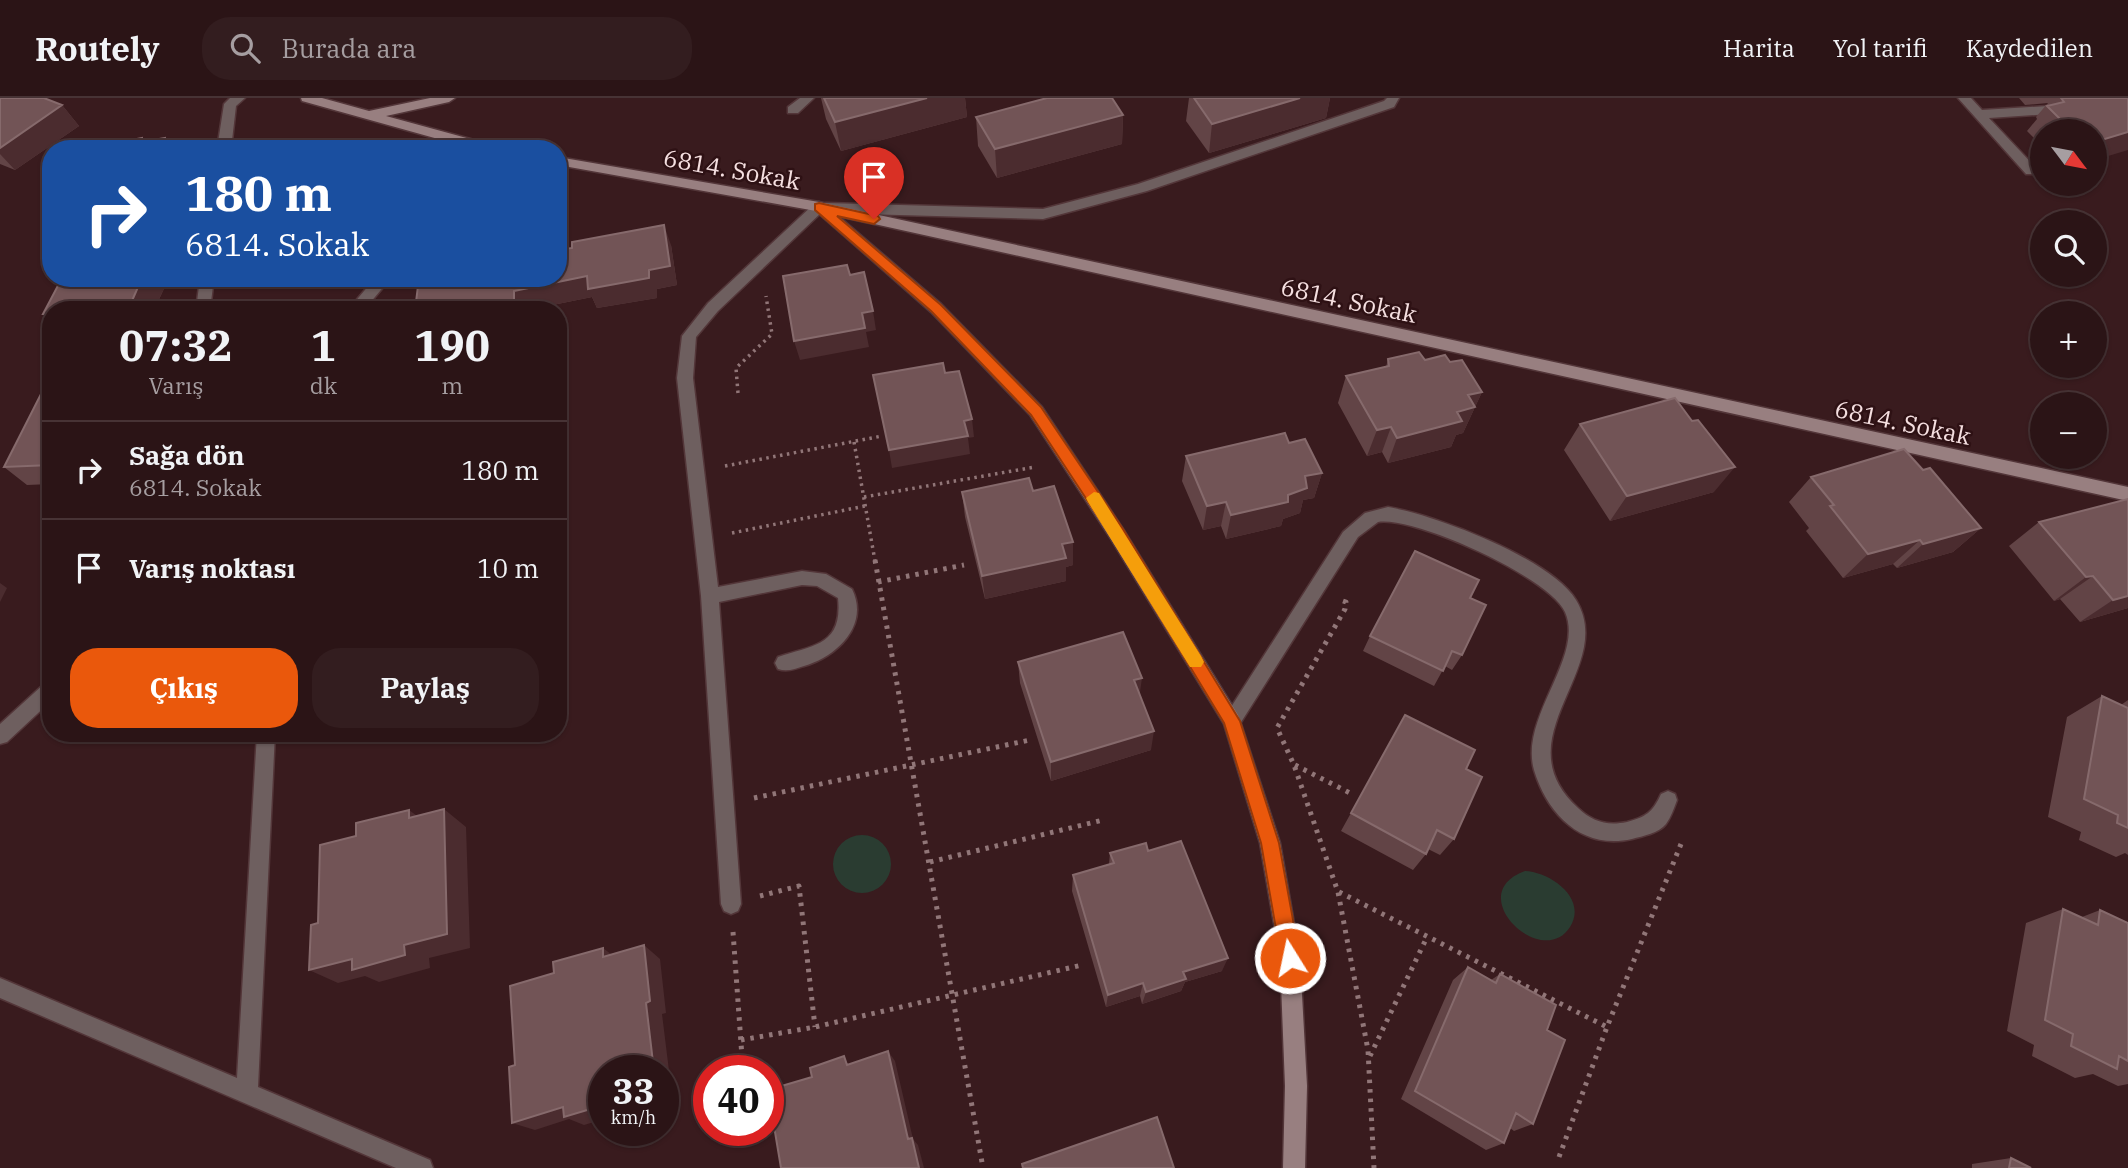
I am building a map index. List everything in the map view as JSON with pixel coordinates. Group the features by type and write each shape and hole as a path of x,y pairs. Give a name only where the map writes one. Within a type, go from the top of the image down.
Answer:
{"street":[{"path":"225,140 230,104 239,98"},
{"path":"307,98 460,140"},
{"path":"372,114 449,98"},
{"path":"793,110 808,98"},
{"path":"731,904 710,596 684,378 685,356 690,336 713,307 819,207 1042,214 1142,188 1389,104 1393,98"},
{"path":"1964,98 2030,170"},
{"path":"1978,114 2064,110"},
{"name":"6814. Sokak","path":"567,164 819,207 2128,494"},
{"path":"819,207 936,308 1036,411 1117,534 1232,721 1270,843 1290,958 1296,1086 1294,1168"},
{"path":"363,301 376,287"},
{"path":"1232,721 1359,524 1377,515 1388,514 1414,520 1525,567 1556,588 1576,617 1577,637 1544,727 1541,758 1555,795 1581,822 1598,832 1615,834 1641,828 1658,819 1668,800"},
{"path":"710,596 802,578 820,579 846,594 849,609 846,628 830,646 808,660 784,663"},
{"path":"0,736 42,697"},
{"path":"247,1093 266,742"},
{"path":"0,988 422,1168"}],"path":[{"path":"738,393 736,368 772,334 764,286 751,272"},
{"path":"696,472 882,436"},
{"path":"854,442 983,1168"},
{"path":"864,497 1035,467"},
{"path":"703,538 865,506"},
{"path":"878,582 964,565"},
{"path":"1317,589 1346,602 1345,609 1277,728 1294,765 1338,892 1368,1059 1377,1167"},
{"path":"724,804 1030,740"},
{"path":"1294,765 1350,793"},
{"path":"930,862 1103,820"},
{"path":"1559,1157 1607,1027 1684,838"},
{"path":"742,1055 731,904 799,886 815,1027"},
{"path":"1338,892 1607,1027"},
{"path":"1368,1059 1427,936"},
{"path":"741,1040 815,1027 952,993 1082,965"}],"green space":[{"path":"862,835 873,837 886,848 891,864 889,875 878,888 862,893 851,891 838,880 833,864 835,853 846,840"},
{"path":"1525,871 1545,876 1564,888 1570,897 1574,916 1570,927 1557,938 1542,940 1527,935 1513,924 1504,910 1501,896 1507,882"}],"building":[{"path":"0,98 44,98 62,105 0,148"},
{"path":"824,98 927,98 835,122"},
{"path":"1047,98 1112,98 1123,115 995,149 976,117"},
{"path":"1194,98 1300,98 1212,124"},
{"path":"2061,98 2128,98 2128,132 2107,138 2107,119 2060,119 2047,106 2064,102"},
{"path":"664,225 670,266 649,270 649,278 588,289 587,276 567,280 567,249 572,248 572,242"},
{"path":"847,265 850,275 864,272 873,311 862,313 865,328 794,341 783,276"},
{"path":"57,287 138,287 132,301 50,301"},
{"path":"418,287 533,287 514,291 514,301 416,301"},
{"path":"1419,352 1425,360 1445,355 1450,362 1462,360 1482,392 1468,395 1475,407 1457,412 1462,421 1397,438 1391,427 1377,430 1346,376 1389,366 1388,359"},
{"path":"943,363 945,373 959,371 972,419 964,421 968,436 889,450 873,375"},
{"path":"41,394 42,394 42,465 4,467"},
{"path":"1675,398 1692,421 1698,420 1735,467 1627,496 1580,424"},
{"path":"1285,433 1289,443 1305,439 1322,473 1305,476 1307,488 1288,495 1288,502 1231,515 1226,502 1207,506 1186,456"},
{"path":"1904,449 1923,470 1930,468 1981,528 1923,544 1920,540 1868,554 1811,477"},
{"path":"1029,478 1033,491 1054,486 1073,542 1062,544 1066,558 982,576 962,492"},
{"path":"2128,499 2128,596 2113,600 2093,576 2086,577 2039,522"},
{"path":"1415,551 1479,580 1470,598 1486,605 1462,655 1452,651 1443,671 1370,636"},
{"path":"1123,632 1142,678 1134,680 1154,731 1051,762 1018,662"},
{"path":"2102,696 2128,708 2128,828 2117,823 2118,815 2084,799"},
{"path":"1405,715 1475,750 1466,769 1482,777 1454,839 1437,830 1426,854 1351,813"},
{"path":"444,809 447,934 404,945 405,955 352,970 352,959 309,970 311,925 318,923 320,845 356,836 356,823 409,810 409,818"},
{"path":"1181,841 1228,958 1183,972 1186,979 1146,992 1143,983 1108,995 1073,875 1114,863 1110,853 1146,843 1148,851"},
{"path":"2063,909 2098,925 2100,910 2128,923 2128,1061 2119,1056 2117,1069 2071,1046 2073,1034 2045,1020"},
{"path":"644,945 650,1001 646,1003 652,1055 588,1055 588,1110 564,1117 563,1107 512,1123 509,1067 515,1065 510,986 554,973 553,962 603,948 603,957"},
{"path":"1468,967 1496,983 1500,974 1556,1005 1547,1030 1565,1040 1533,1124 1516,1113 1504,1143 1415,1091"},
{"path":"888,1051 908,1139 912,1138 919,1168 781,1168 777,1146 784,1146 784,1085 812,1077 810,1068 844,1056 847,1065"},
{"path":"1157,1117 1174,1168 1023,1168 1022,1164"},
{"path":"2011,1158 2031,1168 2009,1168"}],"slow traffic":[{"path":"1094,498 1196,662"}],"route":[{"path":"874,219 819,207 936,308 1036,411 1117,534 1232,721 1270,843 1290,958"}]}
